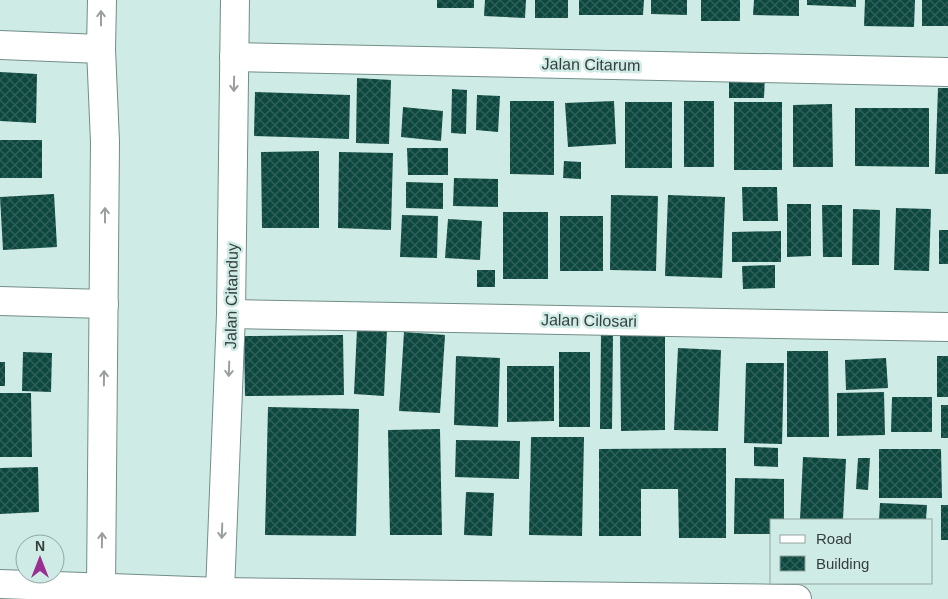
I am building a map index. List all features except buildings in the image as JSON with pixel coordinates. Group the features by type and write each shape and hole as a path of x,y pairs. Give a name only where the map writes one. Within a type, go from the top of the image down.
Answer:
{"street":[{"path":"101,589 105,142 101,49 102,0"},
{"name":"Jalan Citanduy","path":"220,592 231,314 235,0"},
{"path":"0,44 101,49"},
{"name":"Jalan Citarum","path":"234,57 948,72"},
{"path":"0,301 104,304"},
{"name":"Jalan Cilosari","path":"231,314 948,327"},
{"path":"0,584 101,589 148,595 220,592 797,599"}]}
